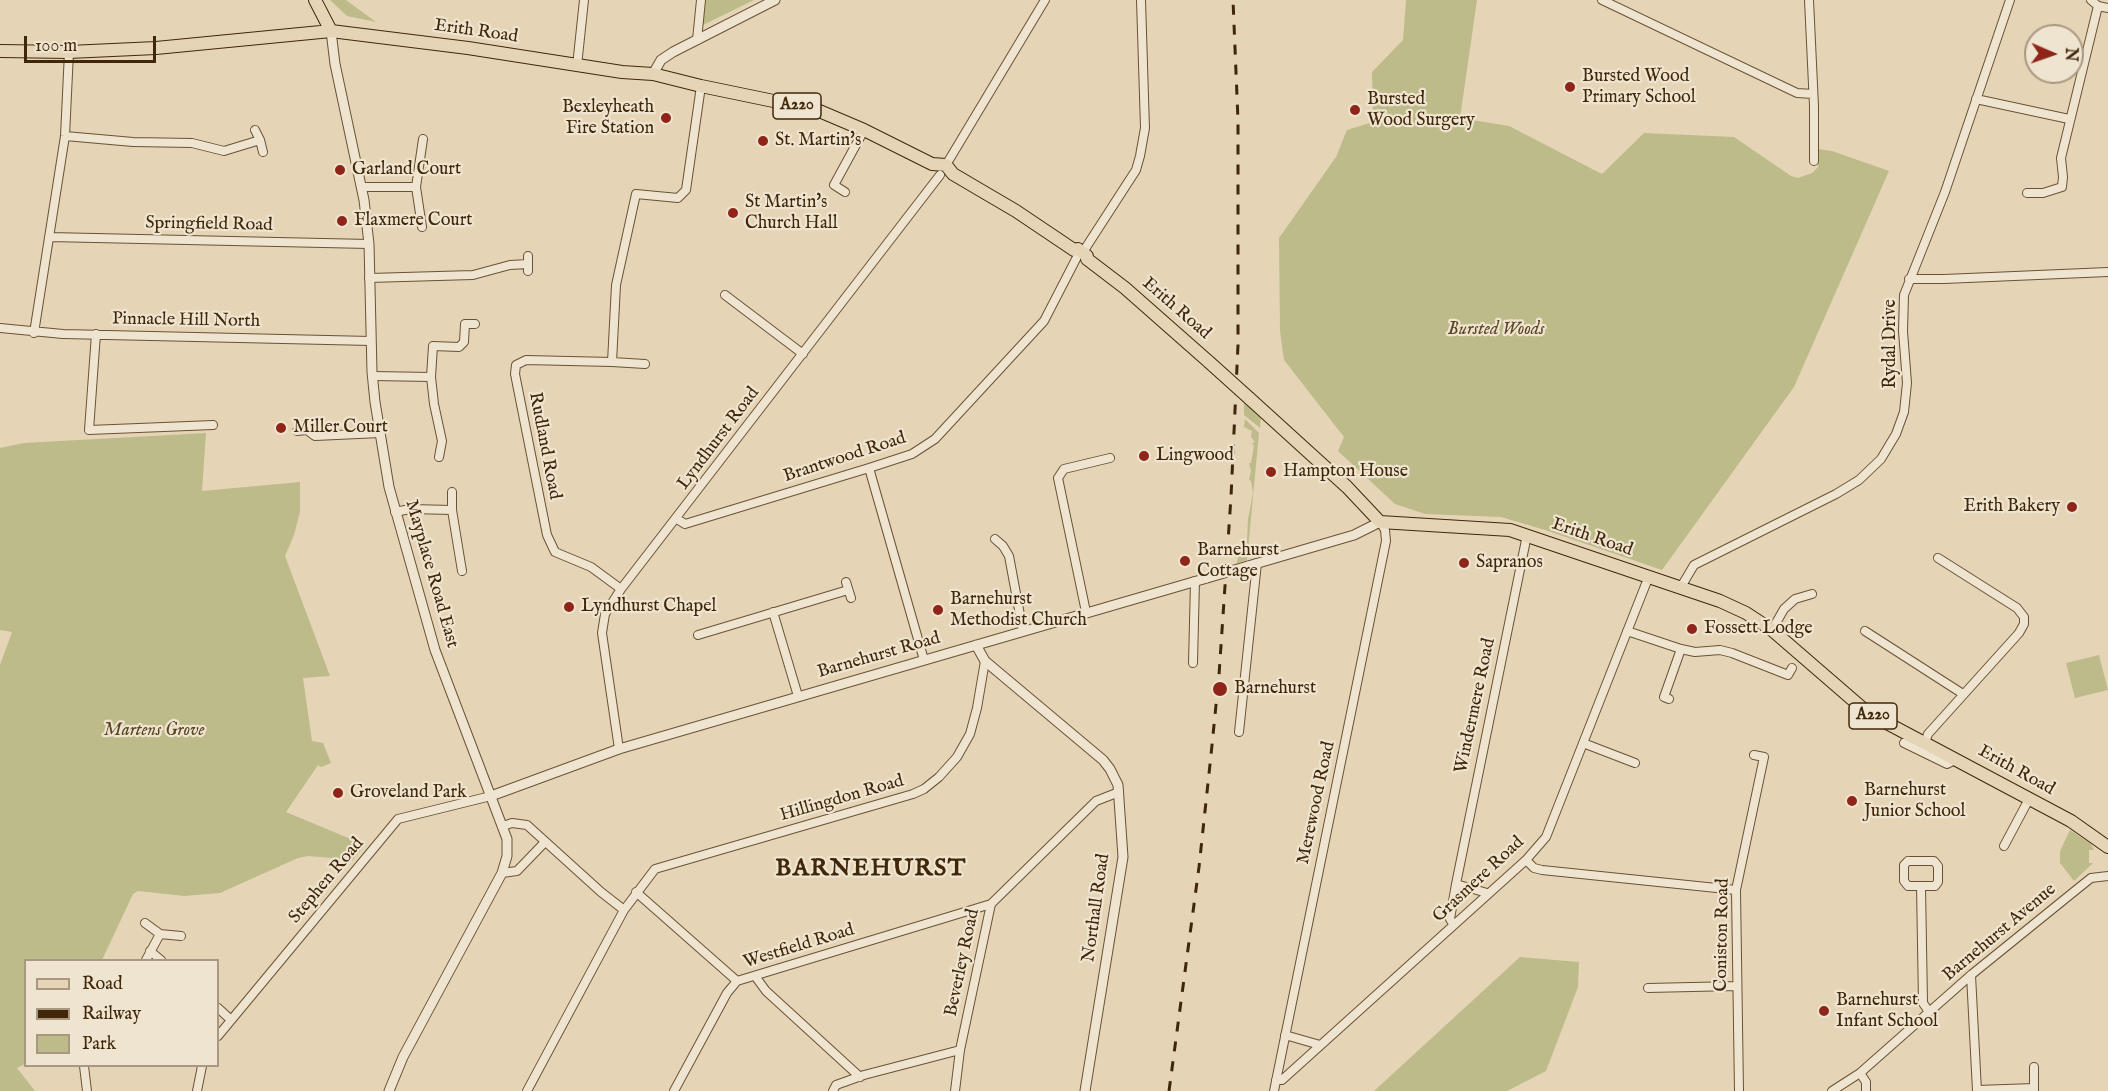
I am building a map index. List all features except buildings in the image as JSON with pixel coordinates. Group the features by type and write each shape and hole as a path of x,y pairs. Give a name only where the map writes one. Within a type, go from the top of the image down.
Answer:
{"main road":[{"path":"315,0 331,31"},
{"name":"Erith Road","path":"0,51 69,52 156,48 331,31 468,48 577,66 653,74 817,110 864,129 946,171 1016,211 1081,255 1125,288 1209,362 1347,488 1380,522 1490,528 1527,535 1720,601 1746,613 1772,630 1868,713 2072,822 2108,847"}],"street":[{"path":"577,66 584,0"},
{"path":"697,40 701,0"},
{"path":"653,74 661,60 775,0"},
{"name":"Lyndhurst Road","path":"619,749 602,633 605,614 621,589 946,171 1046,0"},
{"name":"Brantwood Road","path":"677,519 685,524 912,454 935,439 1044,321 1081,255 1136,170 1145,128 1141,0"},
{"path":"1602,0 1797,93 1813,94"},
{"path":"1809,0 1814,161"},
{"name":"Rydal Drive","path":"1681,587 1694,565 1836,494 1859,480 1881,459 1896,434 1905,412 1907,383 1903,331 1904,295 1945,192 2010,0"},
{"path":"2091,0 2098,6 2108,8"},
{"path":"2027,193 2043,193 2062,187 2061,158 2098,6"},
{"name":"Mayplace Road East","path":"331,31 335,64 363,188 369,244 373,376 380,433 395,512 435,651 507,839 507,856 501,873 403,1057 389,1091"},
{"path":"34,333 65,136 69,52"},
{"path":"612,362 616,285 636,194 678,198 686,190 701,86"},
{"path":"1976,99 2069,118"},
{"path":"845,192 834,185 864,129"},
{"path":"255,130 263,152"},
{"path":"65,136 133,142 192,143 224,151 260,140"},
{"path":"422,227 416,187 423,139"},
{"path":"363,188 416,187"},
{"name":"Springfield Road","path":"49,237 369,244"},
{"path":"369,278 475,275 510,265 528,264"},
{"path":"1909,279 2108,272"},
{"path":"725,296 803,354"},
{"path":"439,457 442,441 431,377 433,346 459,347 464,342 465,324 475,324"},
{"name":"Pinnacle Hill North","path":"0,328 34,333 371,340"},
{"path":"96,334 89,430 213,425"},
{"name":"Rudland Road","path":"621,589 591,567 555,552 547,535 515,374 516,365 526,360 645,364"},
{"path":"373,376 431,377"},
{"path":"297,431 307,430 315,436 380,433"},
{"path":"1086,612 1058,478 1064,469 1110,458"},
{"path":"869,468 924,660"},
{"path":"452,492 452,510 462,571"},
{"path":"395,512 410,508 452,510"},
{"name":"Barnehurst Road","path":"491,796 619,749 1354,535 1380,522"},
{"name":"Merewood Road","path":"1274,1091 1386,541 1385,530 1380,522"},
{"name":"Windermere Road","path":"1453,924 1450,920 1456,884 1527,535"},
{"path":"995,539 1009,556 1023,631"},
{"path":"1924,743 1963,694 2019,633 2024,624 2024,617 2018,608 1938,558"},
{"path":"1239,732 1252,565"},
{"name":"Grasmere Road","path":"1276,1080 1282,1080 1526,860 1546,837 1649,576"},
{"path":"1193,663 1195,580"},
{"path":"698,635 849,590"},
{"path":"1772,630 1784,609 1796,599 1812,594"},
{"path":"773,612 798,696"},
{"path":"1628,631 1695,652 1720,650 1732,653 1791,673"},
{"path":"1865,631 1963,694"},
{"name":"Northall Road","path":"976,645 985,661 1103,760 1115,778 1119,792 1123,856 1085,1091"},
{"path":"1669,699 1665,697 1681,649"},
{"name":"Hillingdon Road","path":"624,910 655,869 924,789 939,777 957,757 970,734 985,661"},
{"path":"1583,743 1635,763"},
{"path":"1904,743 1947,764 1957,759"},
{"name":"Coniston Road","path":"1739,1091 1736,890 1764,757 1754,755"},
{"name":"Beverley Road","path":"955,1091 960,1050 991,904 1096,801 1119,792"},
{"name":"Stephen Road","path":"219,1034 230,1018 398,819 491,796"},
{"path":"2004,846 2029,799"},
{"path":"503,826 512,823 527,825 624,910 526,1091"},
{"path":"501,873 517,871 545,842"},
{"path":"1526,860 1534,868 1542,870 1736,890"},
{"path":"1908,861 1934,861 1938,866 1938,882 1935,886 1921,886 1908,886 1904,881 1904,865 1908,861"},
{"name":"Barnehurst Avenue","path":"1832,1091 1860,1073 1971,975 2091,878 2108,876"},
{"path":"1456,884 1487,893"},
{"path":"1921,886 1923,1003 1929,1012"},
{"path":"636,892 737,981"},
{"name":"Westfield Road","path":"674,1091 727,993 737,981 991,904"},
{"path":"145,923 160,934 181,936"},
{"path":"146,959 160,934"},
{"path":"150,951 161,959"},
{"path":"1971,975 1977,1090 2034,1089 2034,1067"},
{"path":"754,976 766,991 860,1077"},
{"path":"1648,988 1736,986"},
{"path":"219,1009 230,1018"},
{"path":"1285,1035 1320,1045"},
{"path":"833,1091 837,1085 860,1077 960,1050"},
{"path":"84,1067 87,1091"},
{"path":"197,1091 202,1067"},
{"path":"1860,1073 1866,1082 1866,1091"}],"green space":[{"path":"330,0 346,0 376,22 347,16"},
{"path":"704,0 754,0 701,26"},
{"name":"Bursted Woods","path":"1406,0 1477,0 1460,118 1509,126 1602,174 1644,133 1734,137 1791,176 1798,178 1812,173 1818,167 1818,149 1832,151 1889,171 1794,387 1662,570 1501,517 1425,514 1395,504 1338,451 1344,437 1284,360 1280,331 1279,238 1336,157 1347,130 1373,122 1372,72 1403,40"},
{"path":"1244,402 1261,416 1260,428 1244,415"},
{"path":"1245,419 1259,433 1247,560 1237,563 1238,555 1244,552 1247,541 1253,493 1249,480 1251,471 1249,463 1251,463 1254,446 1252,443 1255,442 1251,437 1252,431 1244,427"},
{"name":"Martens Grove","path":"206,433 202,491 300,482 300,512 285,556 330,676 303,678 312,741 323,743 331,763 321,767 318,765 286,812 365,845 352,861 308,856 298,858 220,893 184,896 138,891 133,894 102,959 24,959 24,1064 17,1068 35,1091 0,1091 0,665 12,632 0,630 0,448 24,443"},
{"path":"2099,655 2108,690 2075,698 2066,663"},
{"path":"2070,830 2091,844 2094,850 2089,850 2089,863 2093,863 2074,881 2060,863 2060,851"},
{"path":"1520,957 1579,962 1578,987 1546,1071 1507,1091 1374,1091"}],"railway":[{"path":"1169,1091 1199,867 1211,755 1231,497 1238,345 1238,120 1233,0"}],"place":[{"name":"Bursted Wood Primary School","path":"1570,87"},
{"name":"Bursted Wood Surgery","path":"1355,110"},
{"name":"Bexleyheath Fire Station","path":"666,118"},
{"name":"St. Martin's","path":"763,141"},
{"name":"Garland Court","path":"340,170"},
{"name":"St Martin's Church Hall","path":"733,213"},
{"name":"Flaxmere Court","path":"342,221"},
{"name":"Miller Court","path":"281,428"},
{"name":"Lingwood","path":"1144,456"},
{"name":"Hampton House","path":"1271,472"},
{"name":"Erith Bakery","path":"2072,507"},
{"name":"Barnehurst Cottage","path":"1185,561"},
{"name":"Sapranos","path":"1464,563"},
{"name":"Lyndhurst Chapel","path":"569,607"},
{"name":"Barnehurst Methodist Church","path":"938,610"},
{"name":"Fossett Lodge","path":"1692,629"},
{"name":"Barnehurst","path":"1220,689"},
{"name":"Groveland Park","path":"338,793"},
{"name":"Barnehurst Junior School","path":"1852,801"},
{"name":"Barnehurst Infant School","path":"1824,1011"}],"district":[{"name":"BARNEHURST","path":"871,870"}]}
